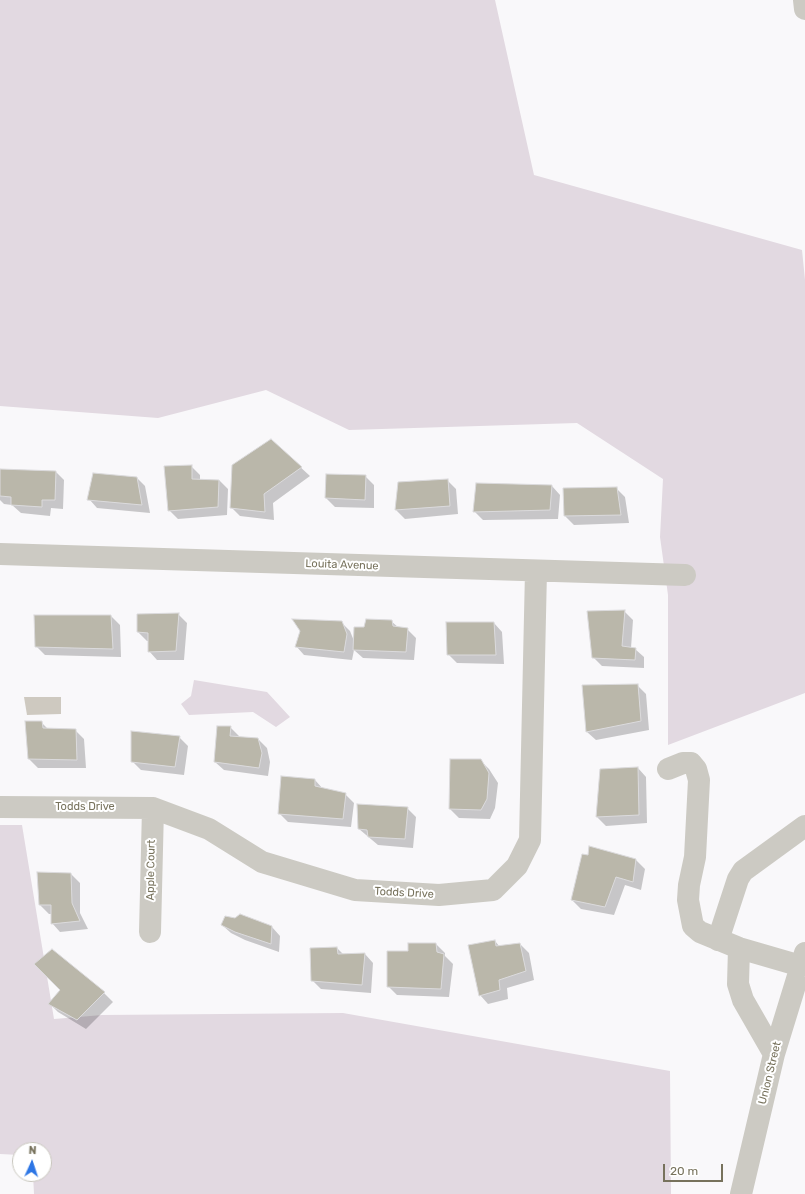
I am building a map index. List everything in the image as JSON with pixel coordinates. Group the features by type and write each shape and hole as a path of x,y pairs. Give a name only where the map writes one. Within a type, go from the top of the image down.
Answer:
{"street":[{"path":"804,0 805,9"},
{"name":"Louita Avenue","path":"0,554 685,575"},
{"name":"Todds Drive","path":"0,807 153,808 209,829 262,862 355,890 439,895 493,890 517,866 530,840 536,571"},
{"path":"668,769 683,763 691,763 696,768 699,780 695,857 689,885 688,900 694,926 700,932 739,948 803,960"},
{"name":"Apple Court","path":"150,932 153,808"},
{"path":"718,940 738,879 743,871 805,826"},
{"path":"739,948 738,984 743,1000 774,1054"},
{"name":"Union Street","path":"741,1194 774,1054 803,960"}],"shaded area":[{"path":"0,0 495,0 534,175 802,250 805,280 805,693 668,745 668,595 660,537 663,479 577,423 349,430 266,390 158,418 0,406"},
{"path":"194,680 267,692 290,717 276,727 253,712 189,715 181,704 191,696"},
{"path":"24,697 61,697 61,714 27,715"},
{"path":"0,825 22,825 54,1019 102,1015 343,1013 670,1071 671,1194 34,1194 33,1182 52,1182 52,1142 12,1142 12,1155 0,1154"}],"building":[{"path":"271,439 302,467 264,494 265,512 230,508 232,465"},
{"path":"192,465 192,479 219,480 218,507 168,511 164,466"},
{"path":"0,469 56,471 55,500 42,500 42,507 11,505 11,497 0,496"},
{"path":"93,473 137,477 142,505 87,500"},
{"path":"326,474 366,475 365,500 325,498"},
{"path":"448,479 450,506 395,510 398,482"},
{"path":"476,483 552,485 550,510 473,512"},
{"path":"617,487 621,515 564,516 563,488"},
{"path":"625,610 622,646 636,648 635,660 592,658 587,611"},
{"path":"179,613 176,651 148,652 148,633 137,632 137,614"},
{"path":"34,615 111,615 113,649 35,647"},
{"path":"292,619 342,621 347,634 344,652 295,647 300,631"},
{"path":"366,619 392,620 393,626 408,628 406,652 353,650 354,627 364,627"},
{"path":"446,622 494,622 496,655 447,655"},
{"path":"638,684 641,721 586,732 582,685"},
{"path":"25,721 42,721 43,728 76,729 77,760 28,759"},
{"path":"217,726 231,726 230,736 258,738 262,753 259,768 214,762"},
{"path":"131,731 180,736 175,767 131,762"},
{"path":"450,759 481,759 489,773 487,799 481,810 449,809"},
{"path":"638,767 639,815 596,817 600,769"},
{"path":"281,776 315,779 315,786 346,793 343,819 278,814"},
{"path":"357,804 408,807 405,839 368,837 367,830 358,829"},
{"path":"589,846 636,859 633,882 616,877 605,907 571,900 582,854 588,855"},
{"path":"37,872 71,873 72,903 80,921 51,924 51,905 39,905"},
{"path":"240,914 272,926 271,944 235,932 221,925 225,916 235,918"},
{"path":"495,940 496,946 520,943 526,971 499,980 500,990 479,996 468,945"},
{"path":"408,943 436,943 437,952 444,954 441,989 387,987 387,951 408,951"},
{"path":"337,947 338,954 365,953 362,985 311,981 310,948"},
{"path":"52,949 105,992 77,1020 48,1004 60,990 34,964"}]}
